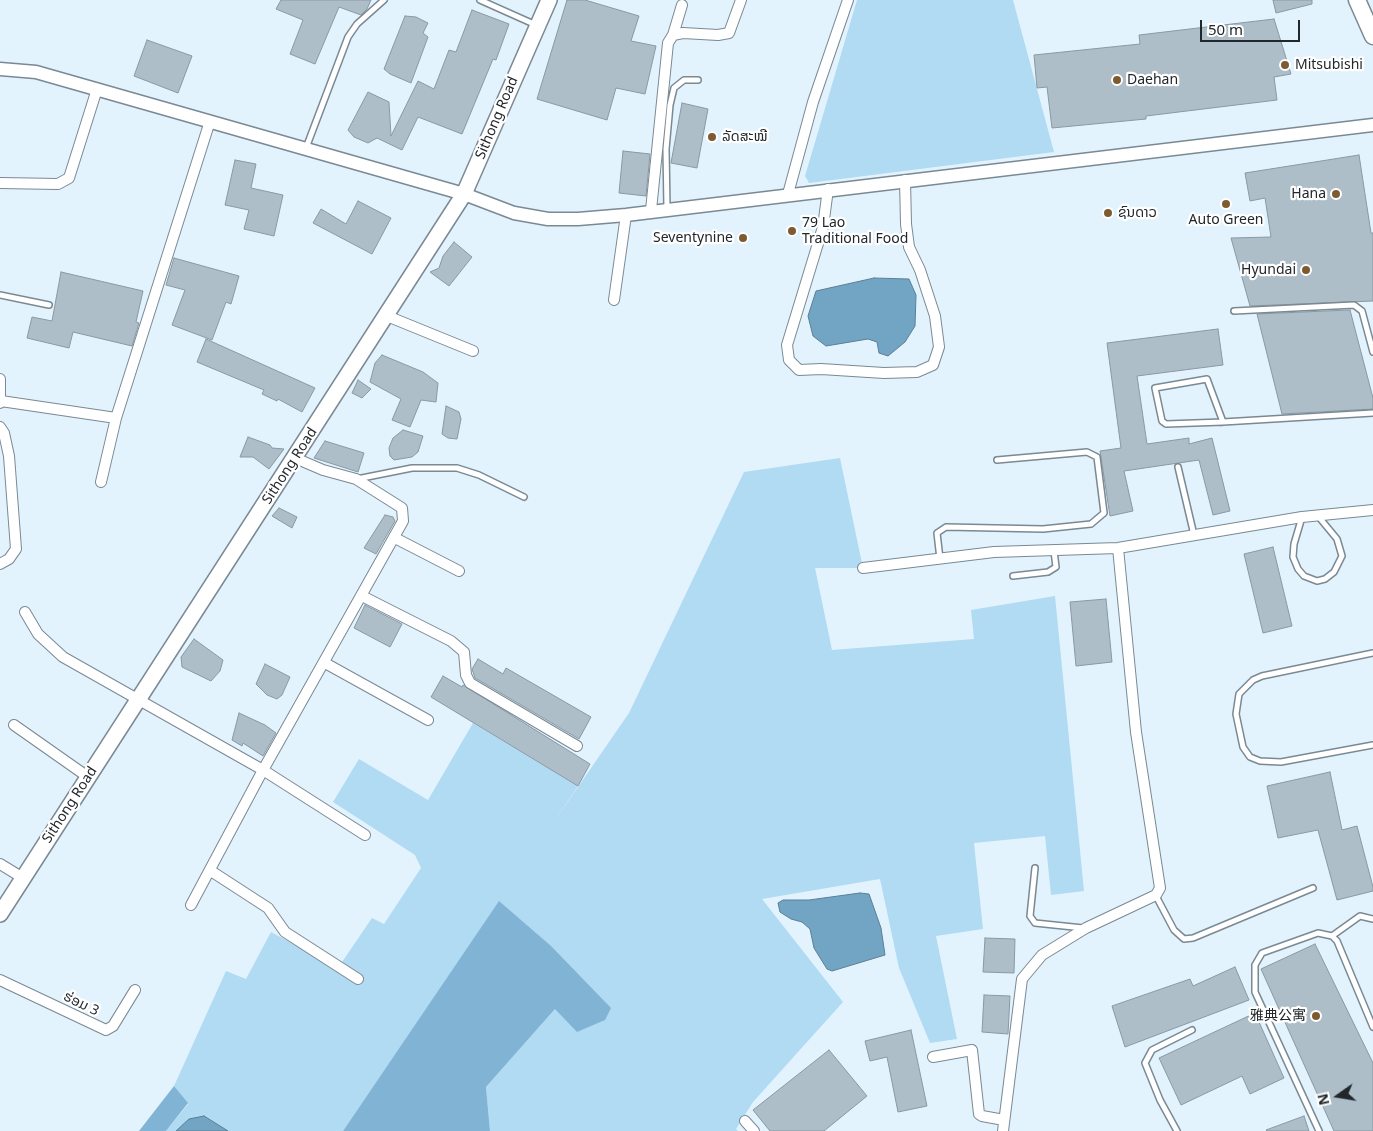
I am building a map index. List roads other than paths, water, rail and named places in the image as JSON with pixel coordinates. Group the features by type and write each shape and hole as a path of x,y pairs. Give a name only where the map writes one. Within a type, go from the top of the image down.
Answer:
{"main road":[{"name":"Sithong Road","path":"0,914 464,194 549,0"},
{"path":"1357,0 1373,36"}],"street":[{"path":"673,35 683,33 725,35 729,33 741,0"},
{"path":"788,194 813,102 848,0"},
{"path":"651,210 668,43 673,35 682,5"},
{"path":"0,69 36,72 464,194 514,213 548,219 578,219 626,215 667,208 1373,125"},
{"path":"0,183 58,184 69,178 97,89"},
{"path":"101,482 116,418 210,121"},
{"path":"828,189 823,227 787,345 789,360 799,370 821,369 884,373 917,372 933,365 939,347 935,316 920,270 909,247 906,224 905,180"},
{"path":"614,300 626,215"},
{"path":"387,316 473,351"},
{"path":"0,379 0,402 116,418"},
{"path":"0,427 4,433 9,456 16,549 9,560 0,564"},
{"path":"191,905 263,770 325,663 403,521 402,508 356,479 323,470 295,458"},
{"path":"863,568 994,552 1118,548 1302,518 1373,510"},
{"path":"395,538 459,571"},
{"path":"1003,1131 1022,979 1042,955 1086,928 1156,895 1160,888 1160,878 1136,732 1118,548"},
{"path":"362,596 451,641 464,652 466,675 470,683 577,746"},
{"path":"25,612 38,634 64,656 263,770 365,835"},
{"path":"325,663 428,720"},
{"path":"14,725 88,777"},
{"path":"0,864 23,878"},
{"path":"210,871 268,908 285,932 358,979"},
{"name":"ຮ່ອມ 3","path":"0,980 106,1030 112,1026 135,990"},
{"path":"933,1057 968,1049 972,1050 980,1114 1004,1120"},
{"path":"746,1121 754,1131"}],"lane":[{"path":"306,148 348,37 357,24 384,0"},
{"path":"480,0 537,25"},
{"path":"667,208 666,149 670,104 674,88 684,80 698,80"},
{"path":"0,294 49,305"},
{"path":"1234,311 1354,305 1362,311 1373,352"},
{"path":"1223,422 1207,379 1155,388 1164,424 1223,422 1373,413"},
{"path":"940,560 937,533 946,527 1043,529 1091,524 1104,513 1097,458 1087,452 996,460"},
{"path":"1178,467 1194,536"},
{"path":"356,479 412,468 457,468 479,475 524,497"},
{"path":"1302,518 1294,544 1294,557 1298,569 1304,576 1317,581 1324,579 1334,572 1342,556 1337,538 1317,516"},
{"path":"1013,576 1048,572 1056,567 1054,551"},
{"path":"1373,653 1262,676 1253,680 1240,694 1236,714 1243,747 1250,757 1260,761 1281,762 1373,745"},
{"path":"1035,868 1030,916 1036,922 1086,928"},
{"path":"1156,895 1174,930 1184,939 1193,938 1313,888"},
{"path":"1332,936 1360,916 1373,919"},
{"path":"1319,1131 1255,992 1253,980 1256,965 1262,953 1318,933 1332,936 1337,941 1373,1024"},
{"path":"1178,1131 1160,1100 1146,1064 1152,1050 1192,1030"}],"place":[{"name":"Mitsubishi","path":"1285,65"},
{"name":"Daehan","path":"1117,80"},
{"name":"ລັດສະໝີ","path":"712,137"},
{"name":"Hana","path":"1336,194"},
{"name":"Auto Green","path":"1226,204"},
{"name":"ຊົນດາວ","path":"1108,213"},
{"name":"79 Lao Traditional Food","path":"792,231"},
{"name":"Seventynine","path":"743,238"},
{"name":"Hyundai","path":"1306,270"},
{"name":"雅典公寓","path":"1316,1016"}]}
